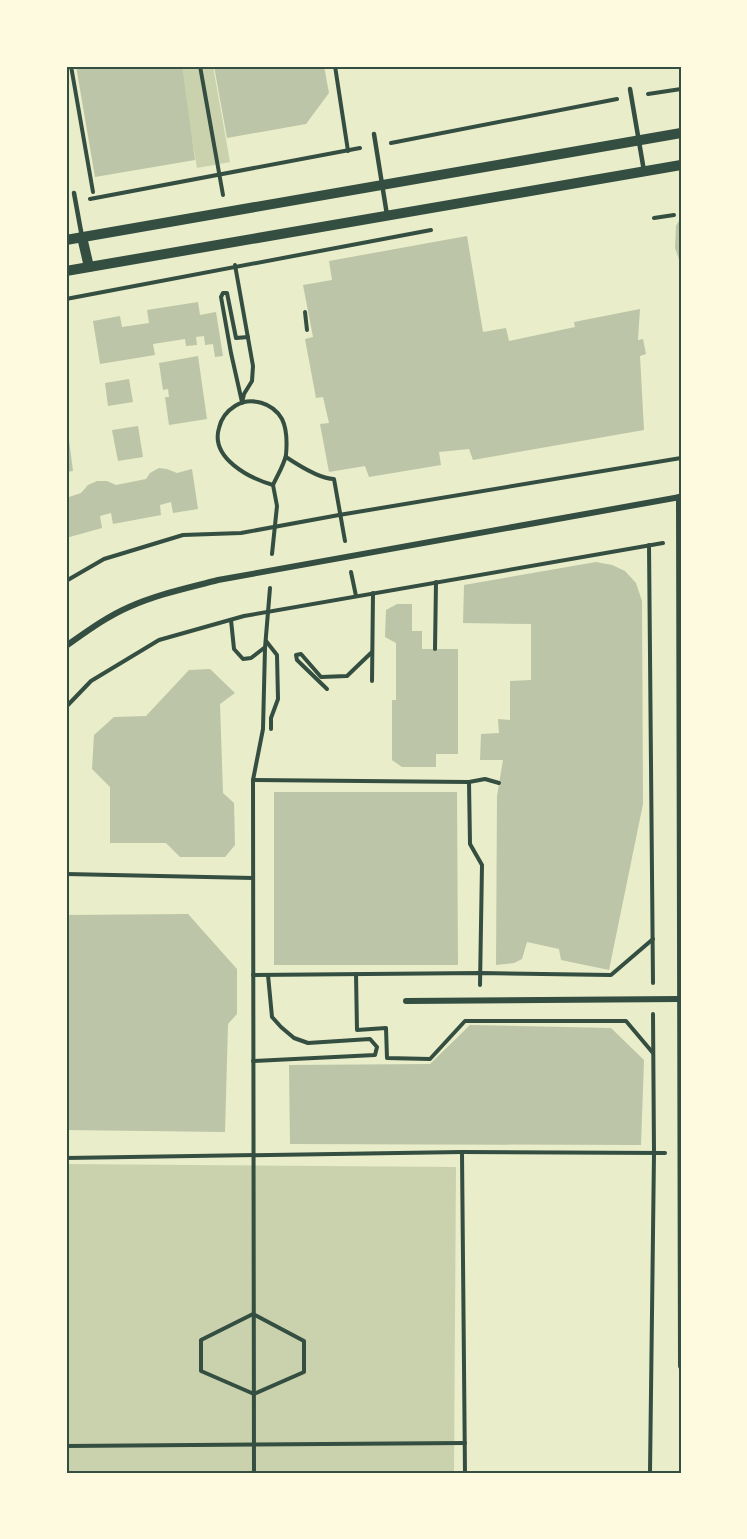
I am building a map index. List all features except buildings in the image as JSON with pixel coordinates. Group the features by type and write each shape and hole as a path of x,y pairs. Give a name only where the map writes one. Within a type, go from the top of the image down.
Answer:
{"street":[{"path":"66,240 681,132"},
{"path":"66,271 681,165"},
{"path":"82,237 89,267"},
{"path":"66,646 96,625 128,608 164,594 218,580 680,497 681,1366"},
{"path":"406,1001 680,999"}],"lane":[{"path":"630,89 644,171"},
{"path":"374,134 387,215"},
{"path":"74,193 82,237"}],"path":[{"path":"71,66 94,199"},
{"path":"200,66 224,201"},
{"path":"335,66 348,151"},
{"path":"75,202 681,88"},
{"path":"654,218 674,215"},
{"path":"66,299 235,267 251,354 252,381 244,394 242,403"},
{"path":"242,403 221,297 223,293 227,293 236,338 248,337"},
{"path":"305,312 307,330"},
{"path":"272,560 277,506 273,485 286,457 286,430 282,419 268,405 250,401 242,403 229,410 223,417 217,434 221,450 232,464 258,480 273,485"},
{"path":"286,457 328,479 334,479 356,596"},
{"path":"66,581 104,559 183,536 241,533 681,458"},
{"path":"66,707 91,681 159,640 244,616 680,540"},
{"path":"435,649 436,582"},
{"path":"254,1473 254,780 263,729 265,648 270,583"},
{"path":"372,681 373,593"},
{"path":"231,620 234,649 243,659 251,658 265,648"},
{"path":"266,640 278,655 278,699 271,718 271,729"},
{"path":"327,689 297,660 296,655 301,654 321,676 347,676 372,652"},
{"path":"254,780 469,782 485,779 499,783"},
{"path":"469,782 470,844 482,865 480,1021"},
{"path":"66,874 254,878"},
{"path":"254,975 480,973 611,975 653,939"},
{"path":"356,974 357,1030 386,1028 387,1058 430,1059 465,1021 626,1021 653,1054"},
{"path":"254,1061 375,1055 377,1047 370,1040 308,1043 294,1038 272,1017 268,975"},
{"path":"462,1152 465,1473"},
{"path":"66,1158 462,1152 681,1152"},
{"path":"254,1314 304,1341 304,1372 254,1394 201,1371 201,1340 254,1314"},
{"path":"66,1446 465,1443"}],"green space":[{"path":"179,66 213,66 230,162 197,168"},
{"path":"66,1164 456,1167 454,1473 66,1473"}]}
